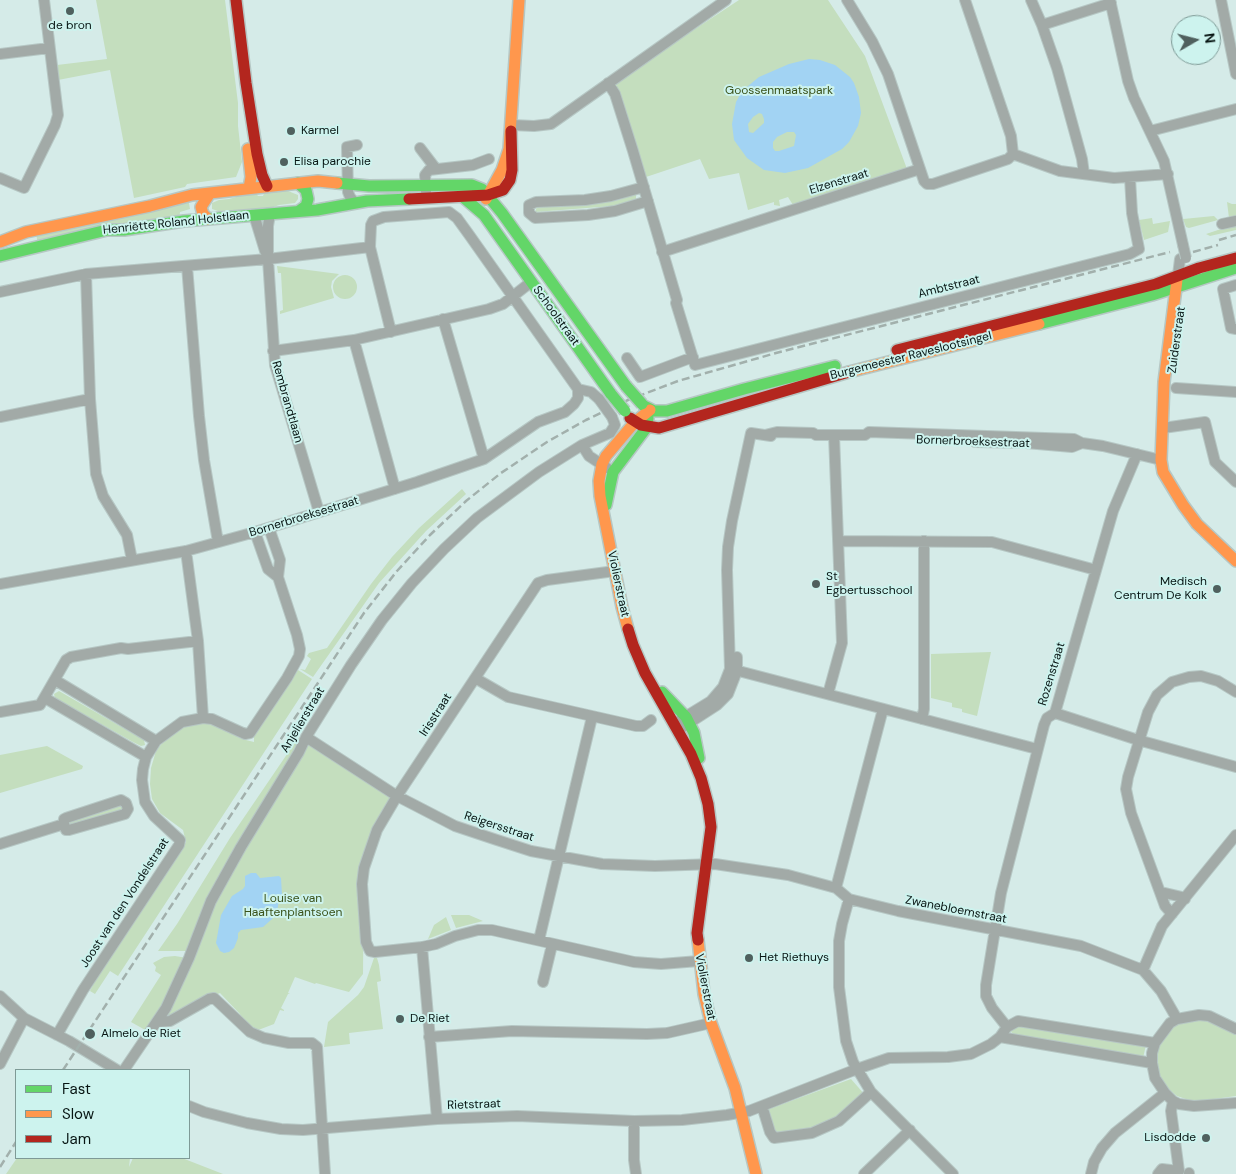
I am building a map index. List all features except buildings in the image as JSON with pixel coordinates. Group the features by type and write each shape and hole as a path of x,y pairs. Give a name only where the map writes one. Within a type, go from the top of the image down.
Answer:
{"main road":[{"path":"236,0 257,154 267,186"},
{"path":"483,214 484,204 502,170 509,149 512,128 519,0"},
{"path":"246,83 245,132 250,176 249,188"},
{"name":"Henriëtte Roland Holstlaan","path":"0,242 26,232 128,211 187,196 298,182 318,181 369,186 472,185 482,189 488,195"},
{"path":"298,182 306,190 308,199 306,206 299,211"},
{"path":"208,219 203,214 201,207 210,193"},
{"path":"463,197 488,195"},
{"name":"Schoolstraat","path":"488,195 554,283 626,386 646,407"},
{"path":"463,197 483,214"},
{"name":"Henriëtte Roland Holstlaan","path":"0,256 97,232 208,219 331,208 355,203 463,197"},
{"name":"Schoolstraat","path":"483,214 611,394 635,422 647,427"},
{"name":"Burgemeester Raveslootsingel","path":"647,427 659,428 827,378 1152,295 1183,279 1236,258"},
{"name":"Burgemeester Raveslootsingel","path":"646,407 667,411 744,389 1162,282 1236,268"},
{"name":"Zuiderstraat","path":"1164,408 1171,388 1183,279"},
{"name":"Zuiderstraat","path":"1161,460 1166,358 1183,279"},
{"name":"Violierstraat","path":"606,522 606,500 613,472 647,427 646,407"},
{"name":"Violierstraat","path":"646,407 606,456 602,464 599,481 600,496 615,572 633,645 645,672 676,726 699,772 706,796"},
{"path":"1161,460 1163,472 1197,524 1236,561"},
{"name":"Violierstraat","path":"645,672 688,720 694,733 703,772 711,827 697,933 699,961 711,1023 732,1079 756,1174"}],"street":[{"path":"0,178 24,188 55,125 58,115 44,0"},
{"path":"512,128 551,124 726,0"},
{"path":"847,0 872,41 888,74 924,181 928,184 933,184 1008,159 1013,154"},
{"path":"964,0 1011,136 1013,154"},
{"path":"1030,0 1042,25 1057,68 1082,158 1084,174"},
{"path":"1221,0 1236,74"},
{"path":"1042,25 1110,2 1128,80 1168,174 1176,218 1176,238 1183,258 1183,279"},
{"path":"0,54 49,48"},
{"path":"608,83 615,94 644,186 677,300 676,304 694,361"},
{"path":"1150,131 1236,109"},
{"path":"355,203 350,197 348,184 347,147 357,145"},
{"path":"420,148 436,169"},
{"path":"1013,154 1053,169 1114,178 1168,174"},
{"path":"426,198 425,175 429,170 473,165 489,159"},
{"name":"Elzenstraat","path":"662,252 920,169"},
{"name":"Ambtstraat","path":"626,358 640,377 694,361 1123,256 1140,249 1134,229 1130,178"},
{"path":"644,186 611,196 585,200 532,203 529,213 535,218 588,215 615,211 648,201"},
{"name":"Schoolstraat","path":"370,247 370,230 374,221 384,217 452,213 578,389 590,392 599,399 612,417"},
{"name":"Rembrandtlaan","path":"270,214 268,259 276,374 319,512"},
{"name":"Rembrandtlaan","path":"254,215 268,259"},
{"path":"1222,224 1236,221"},
{"path":"0,292 86,274 268,259 370,247 391,332"},
{"path":"187,266 199,416 204,460 218,542"},
{"path":"86,274 90,399 96,474 98,486 127,535 132,560"},
{"path":"273,351 354,340 489,309 503,304 531,282"},
{"path":"1236,285 1223,289 1231,328 1236,330"},
{"path":"443,319 484,459"},
{"path":"354,340 395,489"},
{"path":"1176,388 1236,392"},
{"name":"Bornerbroeksestraat","path":"0,584 186,551 269,528 484,459 538,422 565,412 578,398 578,389"},
{"path":"0,417 90,399"},
{"name":"Anjelierstraat","path":"125,1069 166,1008 219,886 299,752 306,737 382,620 412,583 477,518 538,472 582,445 610,433 615,425 612,417"},
{"path":"1163,428 1205,422 1215,462 1236,482"},
{"name":"Bornerbroeksestraat","path":"734,670 727,594 728,547 758,434 778,438 812,438 816,435 865,435 869,432 1074,439 1082,443 1161,460"},
{"path":"828,694 842,643 834,435"},
{"path":"582,445 589,456 613,472"},
{"name":"Rozenstraat","path":"1007,1027 992,1008 986,996 994,930 1001,893 1036,749 1047,718 1055,713 1113,511 1137,454"},
{"path":"0,844 64,824 66,830 69,830 125,814 128,809 127,806 145,802 142,780 146,757 156,741 182,722 203,718 212,719 246,734 250,733 292,670 299,656 300,649 278,577 280,560 269,528"},
{"path":"255,532 268,568 278,577"},
{"path":"838,541 992,542 1096,570"},
{"path":"922,719 924,708 924,541"},
{"path":"186,551 198,641 203,718"},
{"name":"Irisstraat","path":"422,947 375,952 368,949 362,884 364,868 378,830 397,796 538,583 547,580 615,572"},
{"path":"0,712 40,705 66,660 71,658 121,648 128,649 198,641"},
{"path":"676,726 723,701 732,686 734,670 1036,749"},
{"path":"1172,914 1165,906 1160,894 1128,802 1126,789 1128,776 1138,740 1156,695 1172,682 1189,677 1202,676 1218,681 1236,692"},
{"path":"475,678 508,697 636,726 643,726 651,720"},
{"path":"55,680 156,741"},
{"path":"44,698 146,757"},
{"path":"836,888 883,709"},
{"path":"1055,713 1138,740 1236,767"},
{"path":"539,940 592,717"},
{"name":"Reigersstraat","path":"306,737 397,796 455,826 531,851 602,864 707,865"},
{"name":"Joost van den Vondelstraat","path":"57,1035 83,990 179,844 180,840 154,816 145,802"},
{"path":"1143,970 1162,926 1236,835"},
{"name":"Zwanebloemstraat","path":"707,865 715,864 788,875 836,888 850,899 898,911 1081,946 1143,970 1161,991 1177,1019"},
{"path":"1160,894 1165,893 1185,899"},
{"path":"850,899 839,941 839,987 846,1041 857,1069 871,1092 953,1174"},
{"path":"437,1119 422,947 478,930 492,930 634,962 660,964 699,961"},
{"path":"543,982 552,945"},
{"path":"0,996 24,1018 115,1069"},
{"path":"157,1022 170,1021 214,998 250,1032 264,1038 289,1043 312,1042 317,1047 325,1174"},
{"path":"1236,1029 1210,1016 1199,1015 1177,1019 1170,1023 1156,1043 1152,1053 1155,1078 1173,1101 1183,1106 1236,1103"},
{"path":"0,1064 24,1018"},
{"path":"1007,1027 1018,1021 1156,1043"},
{"path":"429,1036 512,1031 647,1034 667,1033 711,1023"},
{"name":"Rietstraat","path":"190,1106 204,1112 281,1129 322,1129 437,1119 517,1116 634,1122 689,1119 742,1113 889,1058 948,1057 971,1054 1000,1037 1007,1027"},
{"path":"1000,1037 1152,1063"},
{"path":"762,1106 770,1132 774,1138 812,1133 839,1121 871,1092"},
{"path":"1091,1174 1094,1162 1102,1148 1115,1133 1165,1093"},
{"path":"1158,1174 1162,1169 1179,1171 1171,1112 1173,1101"},
{"path":"634,1122 636,1174"},
{"path":"866,1173 910,1130"}],"green space":[{"path":"96,0 225,0 238,103 238,126 242,162 236,177 187,184 185,187 134,198 110,70 58,80 57,65 107,59"},
{"name":"Goossenmaatspark","path":"739,0 828,0 865,56 907,169 793,205 788,197 779,200 780,206 774,205 774,202 748,210 739,173 709,179 700,159 646,177 614,86"},
{"path":"265,191 288,191 298,195 298,199 295,203 279,205 268,209 218,211 212,209 212,203 219,200 255,192 258,196 263,196"},
{"path":"635,194 636,199 613,206 535,212 537,207 604,202 619,200"},
{"path":"188,198 190,209 180,212 179,220 38,245 36,233"},
{"path":"1227,202 1236,204 1236,216 1229,218"},
{"path":"1214,216 1218,220 1189,228 1186,227 1183,219"},
{"path":"1152,218 1153,224 1170,221 1168,232 1144,240 1139,220"},
{"path":"1236,224 1236,230 1210,236 1206,234"},
{"path":"277,266 339,274 332,281 331,287 334,298 280,314 280,311 283,310 281,273 278,273"},
{"path":"345,275 350,276 356,282 356,292 350,298 345,299 340,298 334,292 333,287 334,282 340,276"},
{"path":"462,489 466,494 426,531 379,583 313,677 300,669 305,670 311,659 307,656 309,653 327,648 392,557 419,528"},
{"path":"991,652 977,716 962,712 962,709 952,707 952,703 931,698 931,654"},
{"path":"298,670 312,679 118,976 110,971 95,994 90,991 186,842 183,830 160,813 152,799 150,784 151,768 156,751 163,742 184,726 202,723 210,723 242,739 254,742 254,736"},
{"path":"59,691 144,740 145,745 141,746 133,742 55,698 54,694"},
{"path":"298,738 302,740 188,951 158,951 177,924 230,838"},
{"name":"Louise van Haaftenplantsoen","path":"308,743 392,795 364,861 363,974 349,992 295,977 288,993 290,993 281,1008 284,1011 280,1010 274,1024 253,1032 239,1013 220,993 161,1020 214,902"},
{"path":"47,746 83,766 82,769 0,793 0,755"},
{"path":"118,804 123,808 121,813 72,826 67,823 68,819"},
{"path":"451,915 469,915 483,921 456,928"},
{"path":"446,917 451,930 428,939 434,925"},
{"path":"164,957 187,958 168,998 147,1031 131,1022 161,975 155,971 156,967 153,963"},
{"path":"374,958 377,958 379,965 381,981 377,982 383,1029 349,1033 350,1044 324,1047 328,1022 358,995 364,987"},
{"path":"1201,1019 1236,1034 1236,1096 1199,1101 1189,1100 1177,1096 1163,1084 1155,1064 1158,1044 1177,1023"},
{"path":"1017,1024 1146,1045 1143,1058 1013,1035 1011,1031"},
{"path":"851,1079 865,1095 849,1110 817,1129 775,1132 769,1109"},
{"path":"16,1159 130,1159 129,1167 133,1159 185,1159 223,1174 6,1174"}],"water":[{"path":"809,59 835,65 850,77 854,83 859,97 861,113 858,126 849,142 842,149 808,168 785,173 764,170 747,158 734,140 732,124 736,102 742,91 759,77 789,64","holes":["759,113 762,114 764,123 753,133 749,132 748,124","787,132 794,132 796,135 794,146 775,151 773,142 777,137"]},
{"path":"256,873 260,878 279,876 281,878 282,895 277,911 272,919 263,927 241,930 238,933 234,948 224,953 220,951 216,943 221,915 232,896 245,886 245,876"}],"railway":[{"path":"1219,240 1236,235"},
{"path":"1193,252 1218,245"},
{"path":"64,1069 364,613 397,571 430,535 466,501 501,473 547,442 586,420 628,400 678,381 776,353 1170,252"},
{"path":"0,1167 15,1144"}],"traffic: fast":[{"path":"298,183 306,190 308,199 306,206 299,211"},
{"path":"337,183 369,186 472,185 482,189 502,213 626,386"},
{"path":"463,197 484,215 611,394"},
{"path":"0,256 107,230 124,230 184,221 317,210 367,201 409,199"},
{"path":"1039,324 1152,295 1236,268"},
{"path":"644,406 654,411 667,411 835,366"},
{"path":"626,386 642,404"},
{"path":"611,394 625,411"},
{"path":"606,505 613,472 647,427 648,418"},
{"path":"662,692 686,717 694,733 699,758"}],"traffic: slow":[{"path":"486,199 502,170 509,149 519,0"},
{"path":"248,149 251,177 249,188"},
{"path":"0,242 26,232 150,206 192,195 318,181 337,183"},
{"path":"208,219 203,214 201,207 210,193"},
{"path":"1177,280 1164,382 1161,460 1163,472 1197,524 1236,561"},
{"path":"849,372 1039,324"},
{"path":"628,629 600,496 599,481 602,464 606,456 635,422 650,410"},
{"path":"698,940 704,994 711,1023 735,1088 756,1174"}],"traffic: jam":[{"path":"236,0 257,154 267,186"},
{"path":"409,199 488,195 503,190 510,180 512,170 511,131"},
{"path":"897,350 1156,284 1199,268 1236,258"},
{"path":"630,418 641,425 659,428 849,372"},
{"path":"628,629 645,673 691,754 701,778 708,804 711,827 697,933 698,940"}],"place":[{"name":"de bron","path":"70,11"},
{"name":"Karmel","path":"291,131"},
{"name":"Elisa parochie","path":"284,162"},
{"name":"St Egbertusschool","path":"816,584"},
{"name":"Medisch Centrum De Kolk","path":"1217,589"},
{"name":"Het Riethuys","path":"749,958"},
{"name":"De Riet","path":"400,1019"},
{"name":"Almelo de Riet","path":"90,1034"},
{"name":"Lisdodde","path":"1206,1138"}]}
